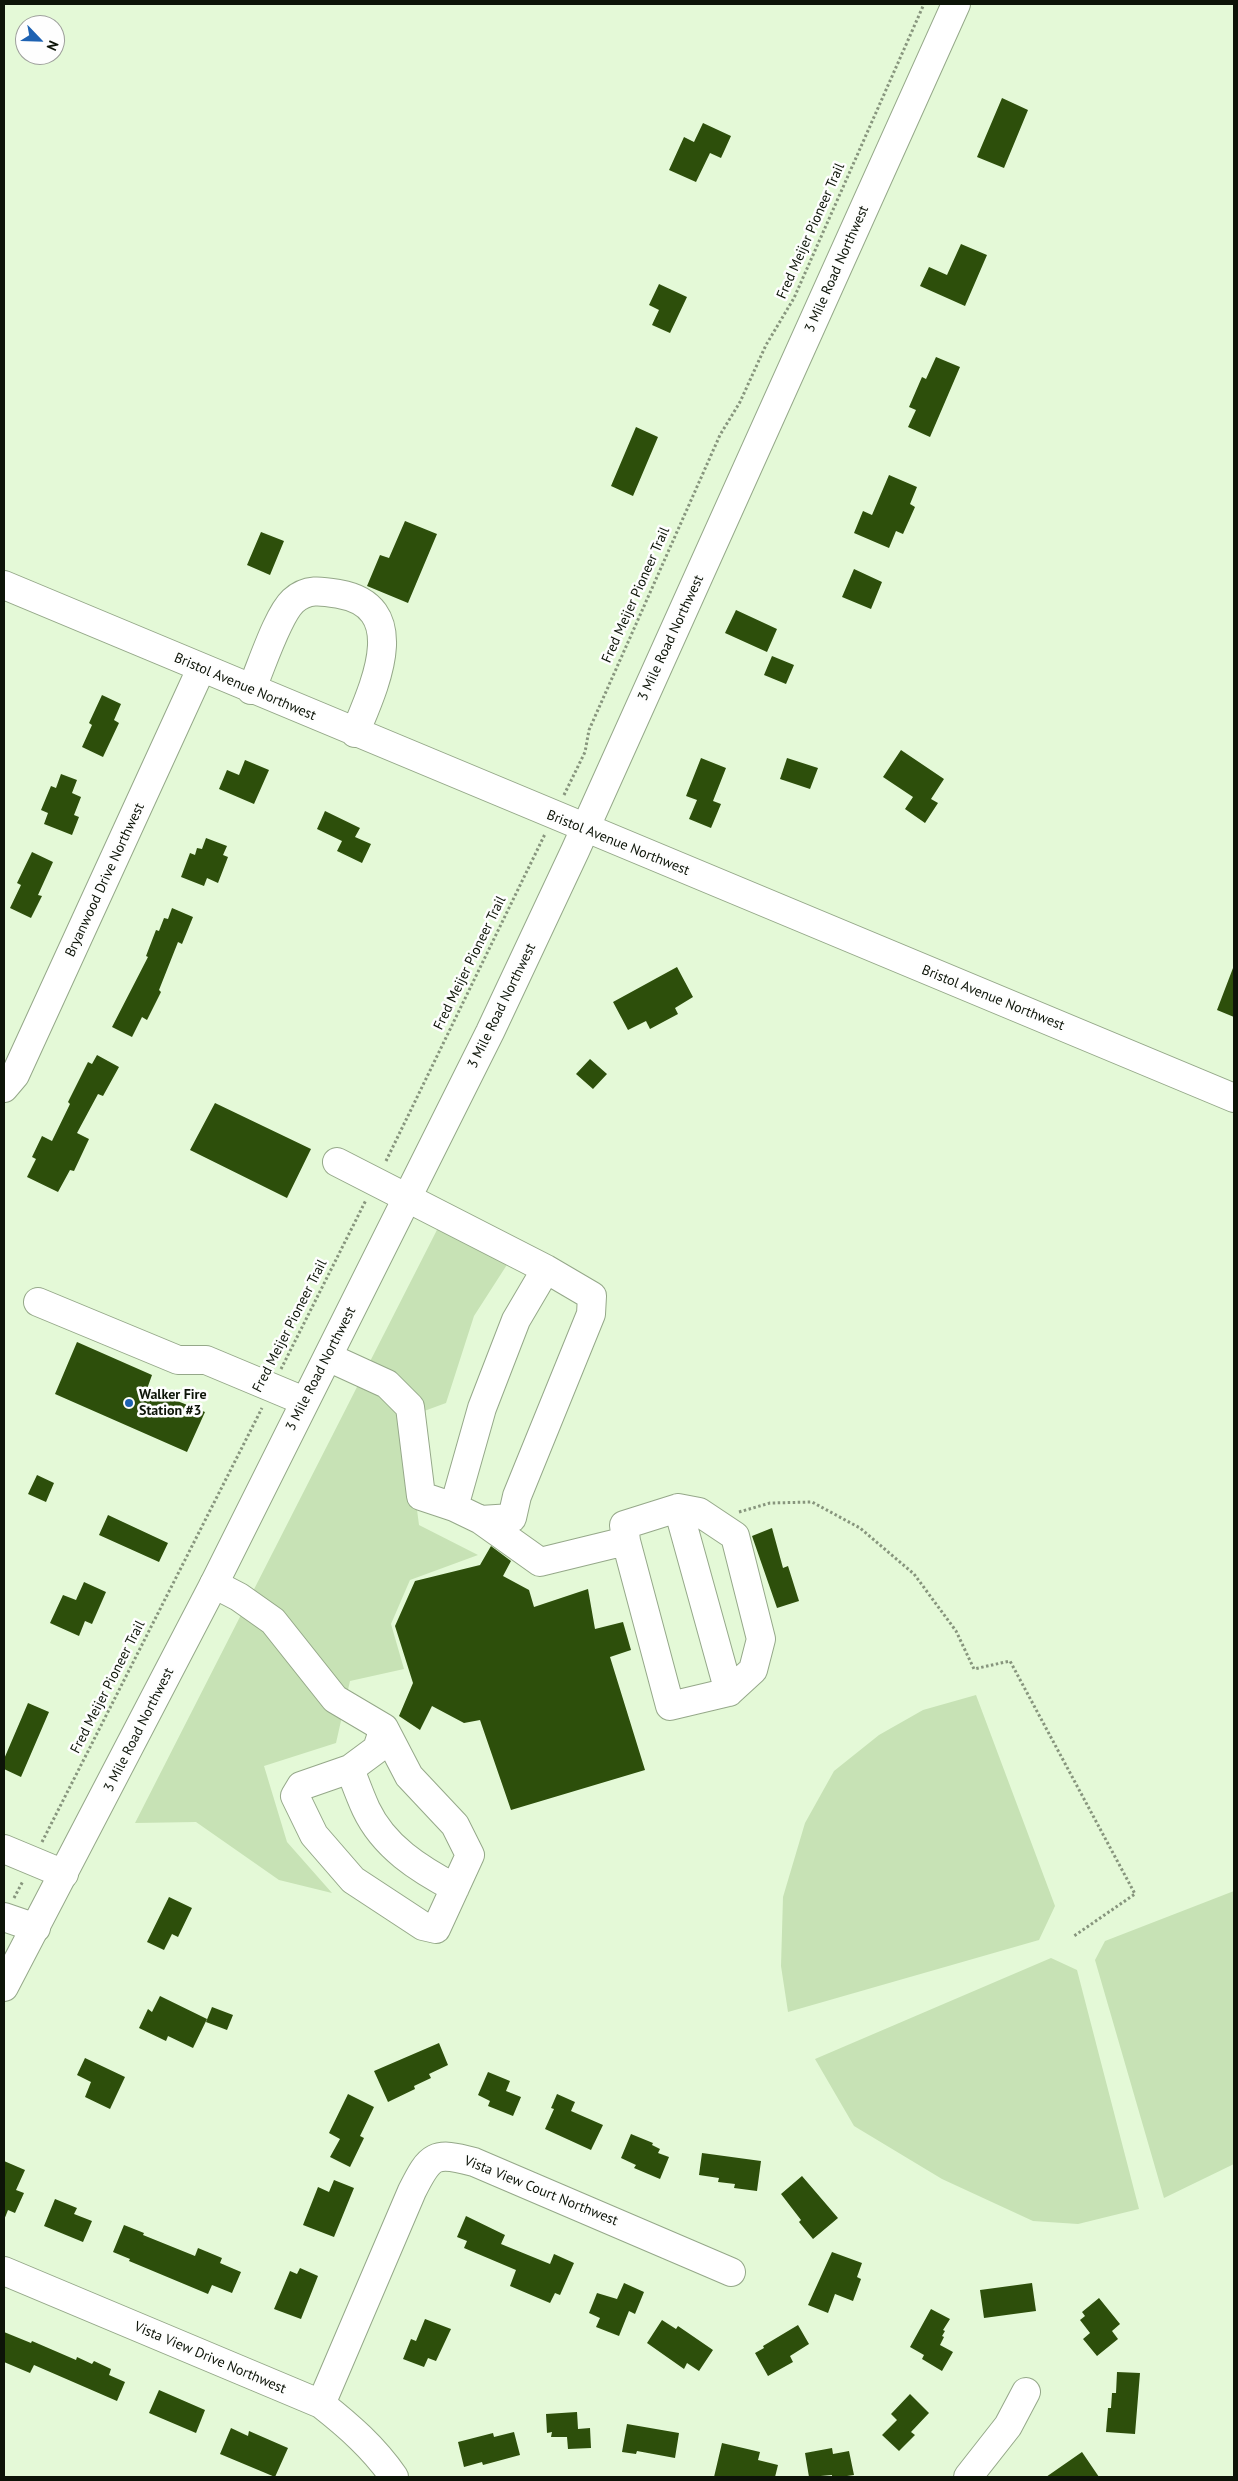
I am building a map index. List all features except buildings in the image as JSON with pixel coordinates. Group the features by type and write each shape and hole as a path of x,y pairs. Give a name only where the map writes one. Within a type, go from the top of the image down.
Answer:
{"street":[{"name":"3 Mile Road Northwest","path":"4,1988 13,1951 36,1928 214,1584 490,1032 585,828 956,4"},
{"name":"Bristol Avenue Northwest","path":"4,585 251,690 1234,1098"},
{"path":"251,690 283,615 291,602 302,594 314,590 342,595 364,602 379,620 383,650 374,686 355,733"},
{"name":"Bryanwood Drive Northwest","path":"4,1088 15,1075 201,669"},
{"path":"337,1162 546,1269 592,1296 591,1314 517,1496 512,1518 481,1520"},
{"path":"454,1507 482,1408 516,1320 546,1269"},
{"path":"38,1302 178,1360 206,1360 304,1401"},
{"path":"328,1357 387,1384 410,1407 421,1496 454,1507 481,1520 540,1562 626,1541"},
{"path":"678,1508 729,1692"},
{"path":"678,1508 700,1512 735,1536 761,1638 753,1670 729,1692 670,1706 626,1541 624,1525 678,1508"},
{"path":"214,1584 239,1596 272,1621 335,1699 384,1728 409,1776 455,1825 470,1855 436,1929 423,1926 353,1880 314,1835 295,1796 300,1786 350,1769 377,1749 384,1728"},
{"path":"350,1769 366,1811 394,1850 426,1872 455,1888"},
{"path":"4,1849 64,1874"},
{"path":"4,1917 36,1928"},
{"name":"Vista View Court Northwest","path":"321,2404 412,2192 422,2172 434,2158 449,2155 474,2162 731,2272"},
{"name":"Vista View Drive Northwest","path":"4,2271 321,2404 350,2426 383,2460 394,2477"},
{"path":"968,2477 1008,2426 1026,2392"}],"path":[{"name":"Fred Meijer Pioneer Trail","path":"4,1917 375,1182 554,816 584,752 589,730 720,435 740,402 766,345 794,298 924,4"},
{"path":"722,1527 739,1512 770,1503 812,1502 860,1528 914,1574 956,1631 974,1669 1010,1661 1135,1894 1074,1936"}],"green space":[{"path":"440,1224 510,1260 474,1316 446,1403 405,1418 419,1525 478,1555 410,1580 391,1624 404,1669 350,1681 336,1743 264,1766 287,1842 332,1893 279,1880 196,1822 135,1823"},
{"path":"976,1695 1055,1906 1039,1940 788,2012 781,1966 783,1897 805,1823 834,1771 879,1735 923,1710"},
{"path":"1234,1891 1234,2164 1164,2198 1095,1960 1105,1941"},
{"path":"1051,1958 1077,1970 1139,2209 1078,2224 1033,2221 942,2179 854,2126 815,2059"}],"place":[{"name":"Walker Fire Station #3","path":"129,1403"}]}
